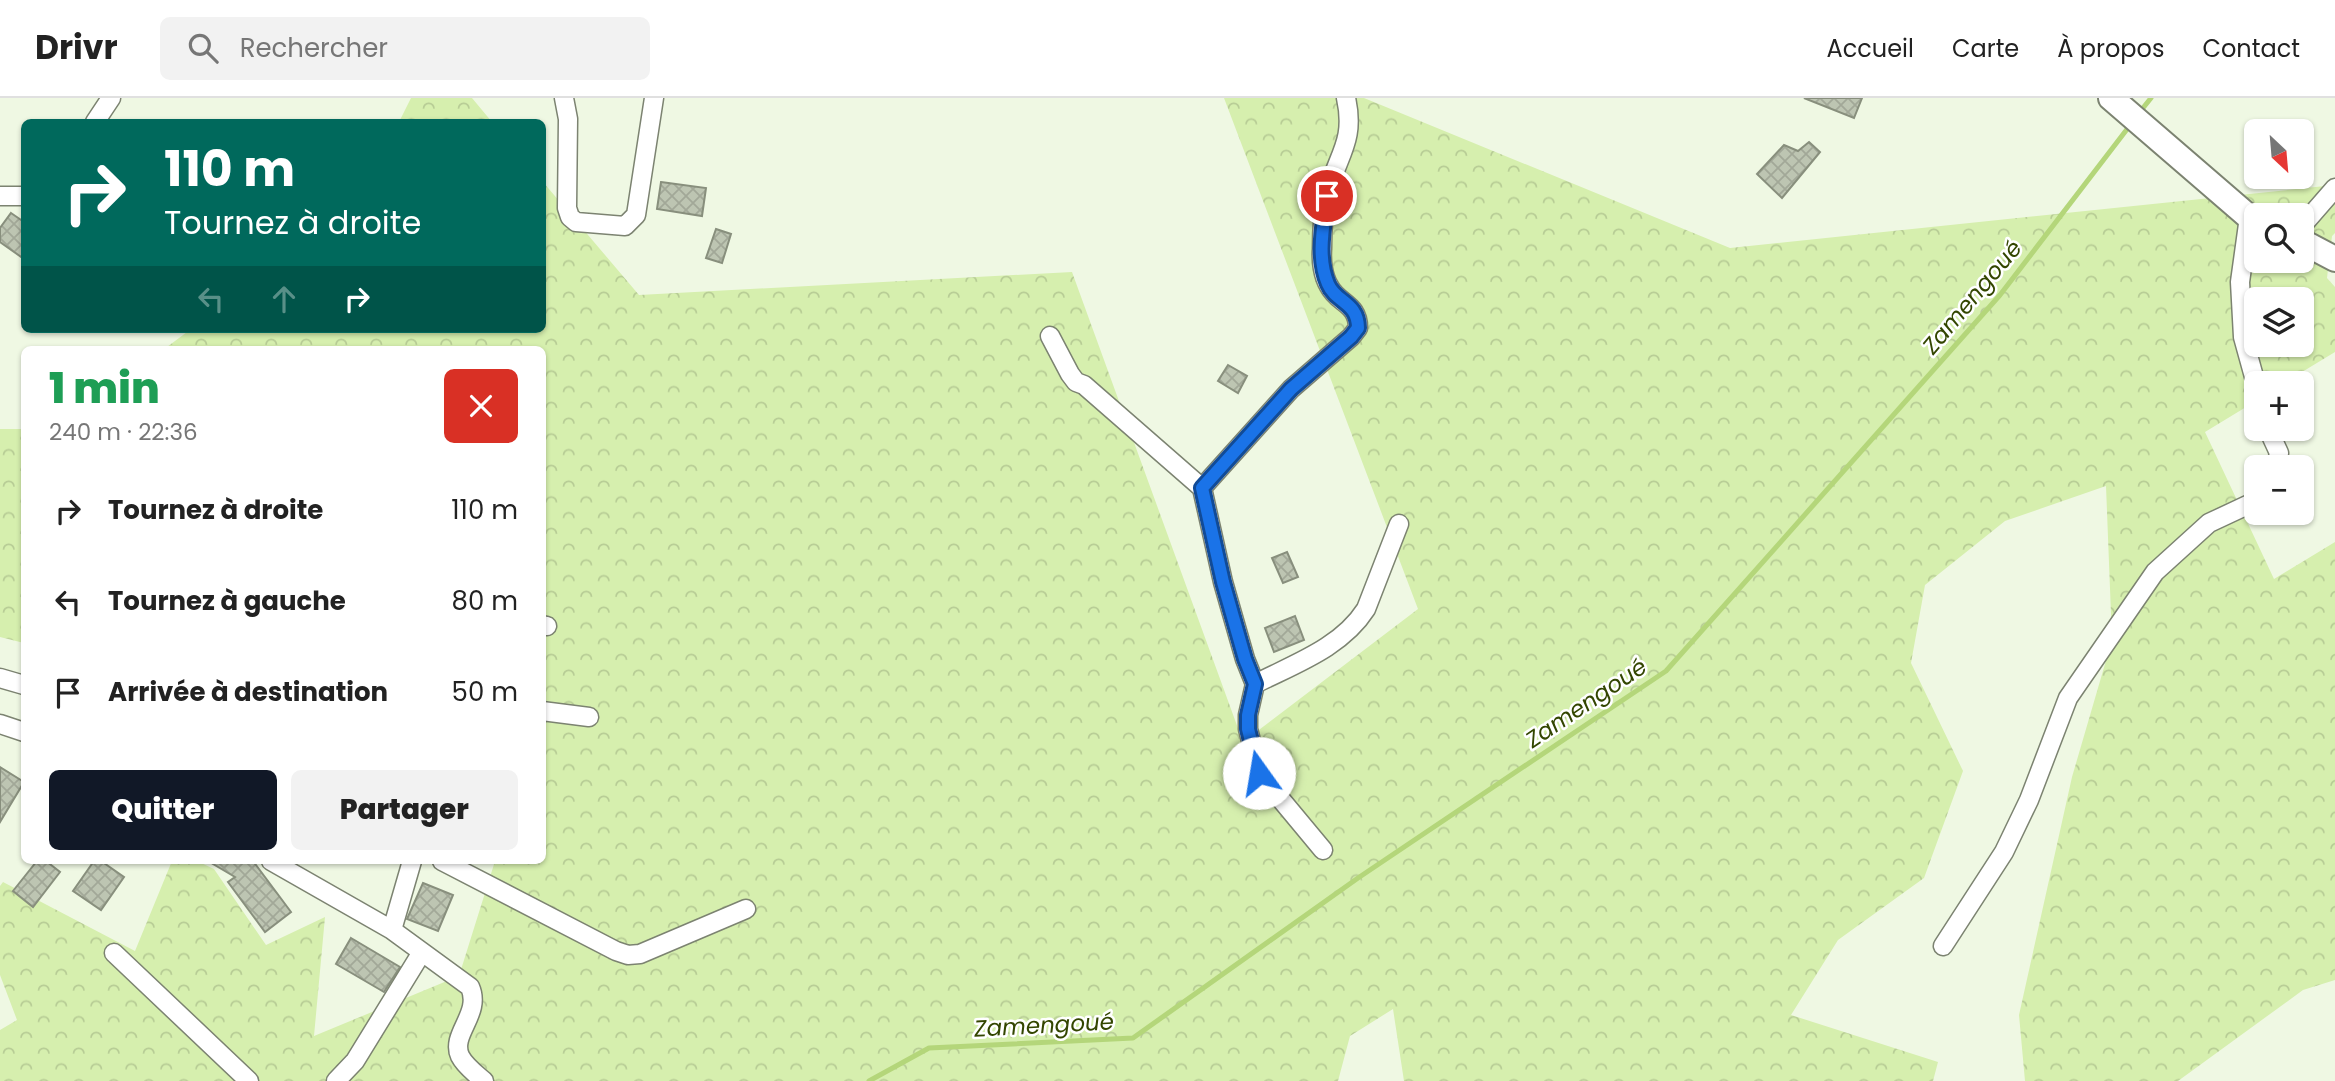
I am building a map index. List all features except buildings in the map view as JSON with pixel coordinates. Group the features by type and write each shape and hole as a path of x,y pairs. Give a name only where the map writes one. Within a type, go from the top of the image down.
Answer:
{"street":[{"path":"97,119 111,98"},
{"path":"564,98 568,119 567,208 570,217 576,222 625,226 632,222 636,215 654,98"},
{"path":"1202,488 1291,389 1358,328 1355,311 1329,287 1321,251 1327,196 1349,131 1350,117 1346,98"},
{"path":"2111,98 2244,211"},
{"path":"2314,212 2335,188"},
{"path":"0,196 21,196"},
{"path":"2314,248 2335,259"},
{"path":"2244,261 2240,282 2243,337 2252,371"},
{"path":"1050,336 1076,382 1202,488 1223,582 1255,684 1248,715 1248,729 1259,773 1323,850"},
{"path":"1943,946 2004,852 2029,800 2068,698 2155,572 2209,523 2244,507"},
{"path":"1255,684 1334,643 1352,628 1366,609 1398,524"},
{"path":"0,678 21,684"},
{"path":"546,712 589,717"},
{"path":"0,724 21,732"},
{"path":"276,864 392,930 470,987 474,997 473,1007 457,1045 465,1063 484,1081"},
{"path":"392,930 411,864"},
{"path":"448,864 628,955 640,954 746,909"},
{"path":"336,1081 361,1051 422,952"},
{"path":"114,953 249,1081"}],"green space":[{"path":"411,98 472,98 490,119 400,119"},
{"path":"1224,98 1364,98 1730,248 2335,185 2335,233 2332,236 2327,278 2335,287 2335,352 2304,371 2244,371 2244,408 2205,432 2244,515 2244,525 2249,525 2274,579 2335,542 2335,980 2303,990 2178,1081 2025,1081 2019,1015 2072,777 2112,640 2106,486 2005,521 1925,585 1911,663 1963,771 1924,878 1838,940 1791,1015 1938,1062 1933,1081 1404,1081 1393,1009 1350,1036 1338,1081 0,1081 0,1030 17,1020 0,975 0,886 3,882 135,951 171,864 203,864 214,869 266,945 325,917 314,1036 459,976 494,864 546,864 546,346 168,346 186,333 546,333 546,186 639,295 1072,272 1243,742 1418,609"},
{"path":"0,429 21,429 21,642 0,637"}],"waterway":[{"name":"Zamengoué","path":"2139,113 2151,98"},
{"name":"Zamengoué","path":"869,1081 929,1048 1133,1038 1358,878 1666,671 2000,295 2131,124"}],"route":[{"path":"1259,773 1248,729 1248,715 1255,684 1223,582 1202,488 1291,389 1358,328 1355,311 1329,287 1324,271 1321,251 1327,196"}]}
